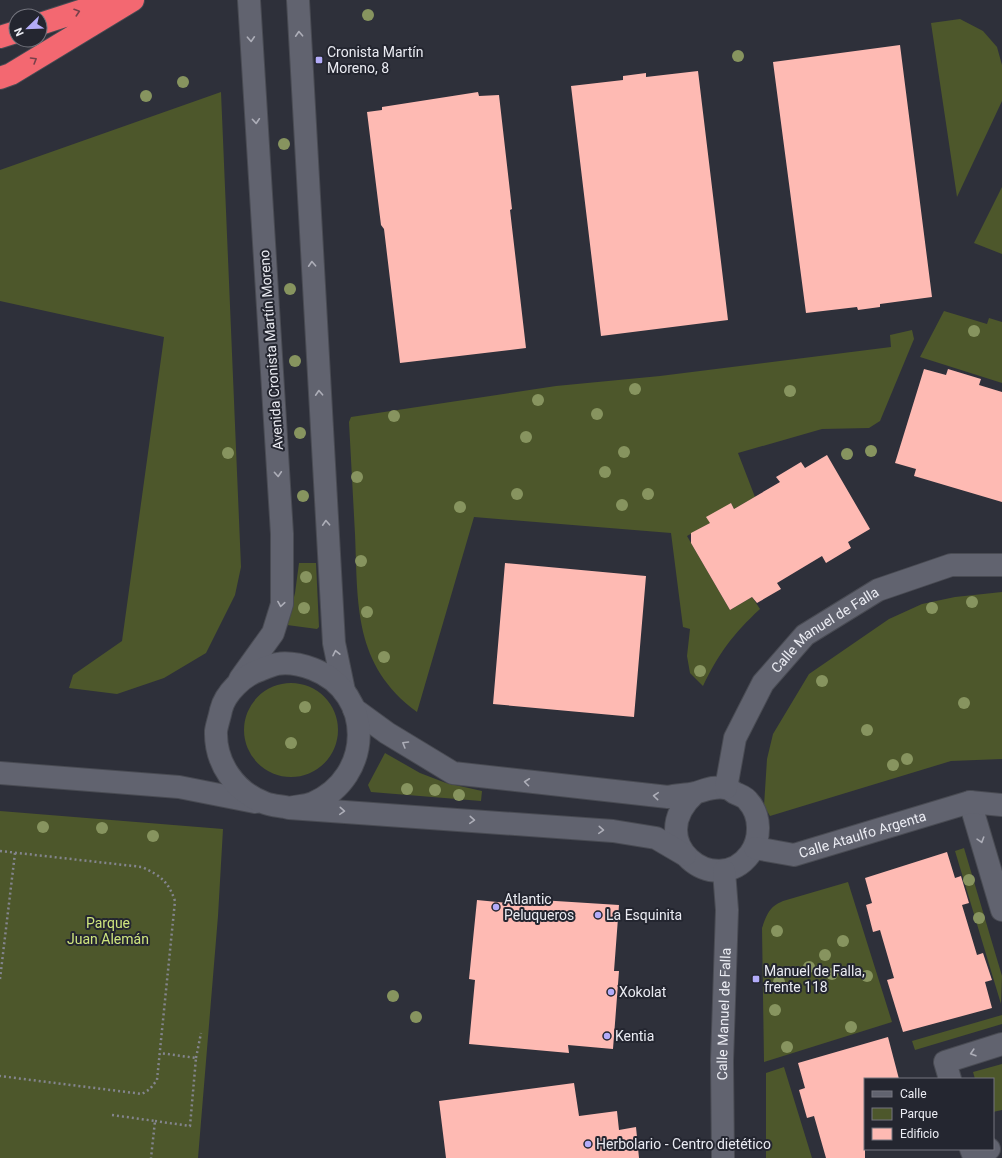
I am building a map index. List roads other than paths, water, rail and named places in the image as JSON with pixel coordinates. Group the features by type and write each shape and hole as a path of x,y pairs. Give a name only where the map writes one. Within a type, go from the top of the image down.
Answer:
{"highway":[{"path":"48,21 114,0"},
{"path":"0,78 11,74 133,0"}],"street":[{"name":"Avenida Cronista Martín Moreno","path":"235,687 273,633 282,604 282,534 249,0"},
{"path":"289,808 312,803 332,792 348,776 357,754 359,732 349,700 334,635 298,0"},
{"name":"Calle Manuel de Falla","path":"726,788 735,738 763,683 805,635 878,590 951,565 1002,565"},
{"path":"0,773 179,787 266,804 289,808 613,831 656,838 685,855 696,865 709,870 724,870 737,866 747,858 755,848 759,823 748,800 726,788 710,787 695,793 668,797 453,773 387,733 349,700 326,674 302,665 278,664 254,672 235,687 222,707 216,730 218,754 228,776 245,793 266,804"},
{"path":"685,855 678,843 675,829 678,815 685,802 695,793"},
{"path":"970,802 1002,910"},
{"name":"Calle Ataulfo Argenta","path":"755,848 794,855 970,802 1002,805"},
{"name":"Calle Manuel de Falla","path":"723,1158 722,1061 727,910 724,870"},
{"path":"950,1078 944,1062 1002,1044"},
{"path":"971,1150 973,1154 986,1150"}],"place":[{"name":"Cronista Martín Moreno, 8","path":"319,60"},
{"name":"Atlantic Peluqueros","path":"496,907"},
{"name":"La Esquinita","path":"598,915"},
{"name":"Manuel de Falla, frente 118","path":"756,979"},
{"name":"Xokolat","path":"611,992"},
{"name":"Kentia","path":"607,1036"},
{"name":"Herbolario - Centro dietético","path":"588,1144"}],"park label":[{"name":"Parque Juan Alemán","path":"108,932"}]}
